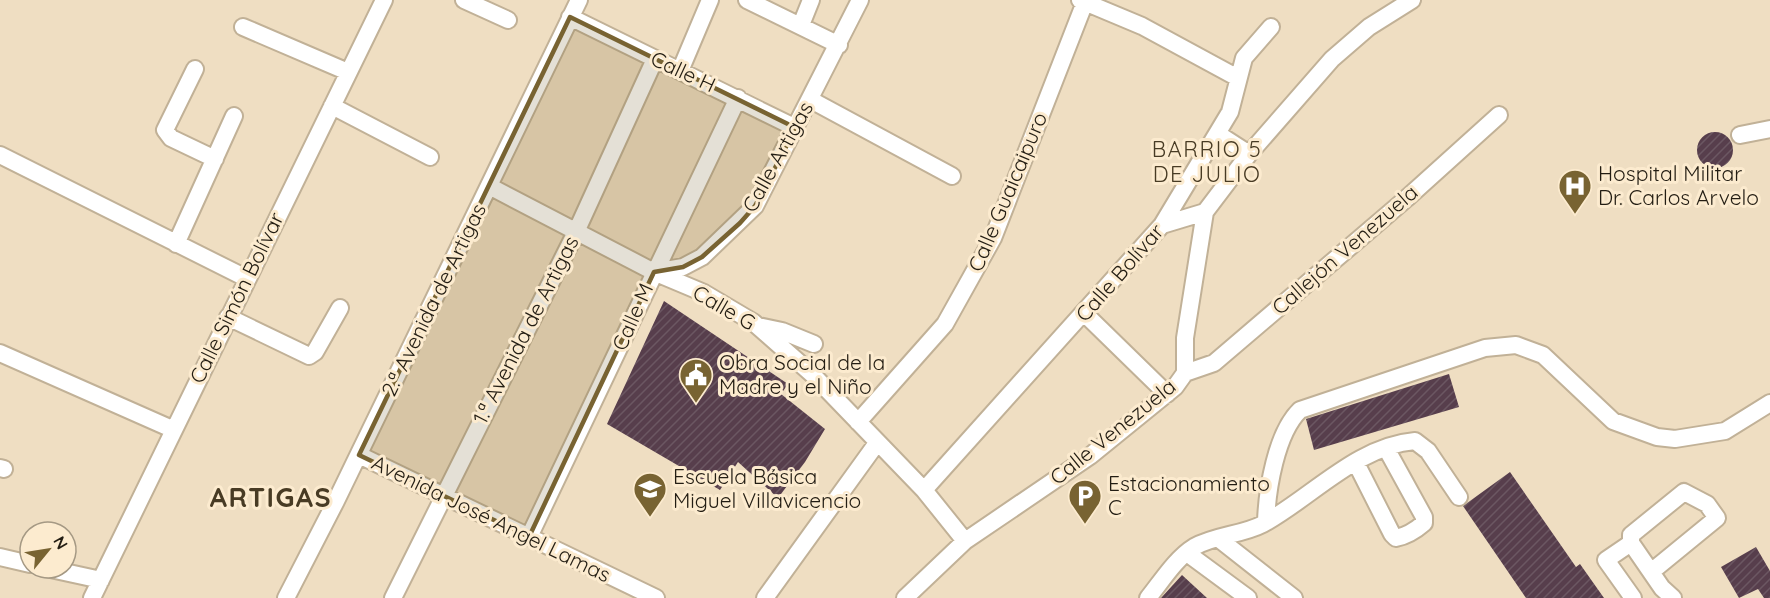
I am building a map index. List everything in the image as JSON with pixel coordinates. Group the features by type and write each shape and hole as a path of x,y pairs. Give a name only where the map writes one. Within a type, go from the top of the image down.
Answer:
{"street":[{"name":"Calle Simón Bolívar","path":"92,598 172,429 384,0"},
{"path":"464,0 508,20"},
{"name":"2.ª Avenida de Artigas","path":"286,598 359,455 579,0"},
{"path":"680,71 710,0"},
{"path":"747,0 839,45"},
{"path":"801,25 812,0"},
{"name":"Calle Artigas","path":"654,272 683,267 702,257 740,223 755,206 861,0"},
{"name":"Calle Venezuela","path":"905,598 964,541 1090,456 1175,387 1185,373 1185,338 1205,212 1249,154 1332,59 1369,27 1412,0"},
{"path":"1082,1 1142,26 1238,78"},
{"name":"Calle Guaicaipuro","path":"858,422 945,324 993,238 1082,1"},
{"name":"Calle H","path":"570,16 796,128"},
{"path":"243,27 348,72"},
{"name":"Calle Bolívar","path":"924,490 1085,314 1162,225 1218,134 1235,98 1238,78 1250,49 1271,27"},
{"name":"1.ª Avenida de Artigas","path":"393,598 576,232 655,59"},
{"path":"195,69 165,130 171,138 215,159"},
{"name":"Calle M","path":"529,537 738,98"},
{"path":"811,100 952,176"},
{"path":"332,106 430,157"},
{"name":"Callejón Venezuela","path":"1185,373 1214,363 1407,198 1498,115"},
{"path":"176,244 234,116"},
{"path":"1740,135 1770,129"},
{"path":"1218,134 1249,154"},
{"path":"0,155 246,278"},
{"name":"Calle G","path":"489,186 654,272 704,293 757,326 812,374 924,490 964,541"},
{"path":"1162,225 1205,212"},
{"path":"228,317 309,356 315,352 340,308"},
{"path":"1085,314 1167,394"},
{"path":"757,326 782,331 814,344"},
{"path":"1266,522 1266,501 1280,445 1293,416 1300,410 1485,348 1516,345 1537,352 1613,421 1657,437 1675,439 1725,431 1770,403"},
{"path":"0,353 172,429"},
{"path":"1148,598 1188,553 1200,544 1266,522 1356,463 1386,447 1415,441 1428,451 1459,497"},
{"path":"765,598 877,443"},
{"path":"1356,463 1392,534 1396,538 1401,537 1420,527 1424,523 1424,517 1386,447"},
{"name":"Avenida José Angel Lamas","path":"359,455 656,598"},
{"path":"1651,572 1718,518 1707,504 1684,492 1631,535 1631,543 1651,572 1673,598"},
{"path":"1219,538 1294,598"},
{"path":"1631,543 1606,560 1633,598"},
{"path":"1188,553 1248,598"},
{"path":"0,558 18,562"},
{"path":"78,575 101,580"}],"highlighted area":[{"path":"570,17 796,128 755,206 740,223 702,257 683,267 654,272 529,537 359,455"}],"building":[{"path":"1715,132 1728,137 1733,150 1728,163 1715,168 1702,163 1697,150 1702,137"},
{"name":"Obra Social de la Madre y el Niño","path":"664,301 788,384 781,394 825,429 805,462 778,498 738,462 720,490 607,424"},
{"path":"1449,374 1459,407 1314,450 1306,419"},
{"path":"1510,472 1576,567 1580,564 1604,598 1526,598 1463,506"},
{"path":"1756,547 1770,571 1770,598 1764,598 1758,589 1739,598 1721,567"},
{"path":"1182,575 1207,598 1161,598"}],"place":[{"name":"Hospital Militar Dr. Carlos Arvelo","path":"1575,215"},
{"name":"Obra Social de la Madre y el Niño","path":"696,404"},
{"name":"Escuela Básica Miguel Villavicencio","path":"650,518"},
{"name":"Estacionamiento C","path":"1085,525"}],"district":[{"name":"BARRIO 5 DE JULIO","path":"1207,162"},
{"name":"ARTIGAS","path":"271,498"}]}
